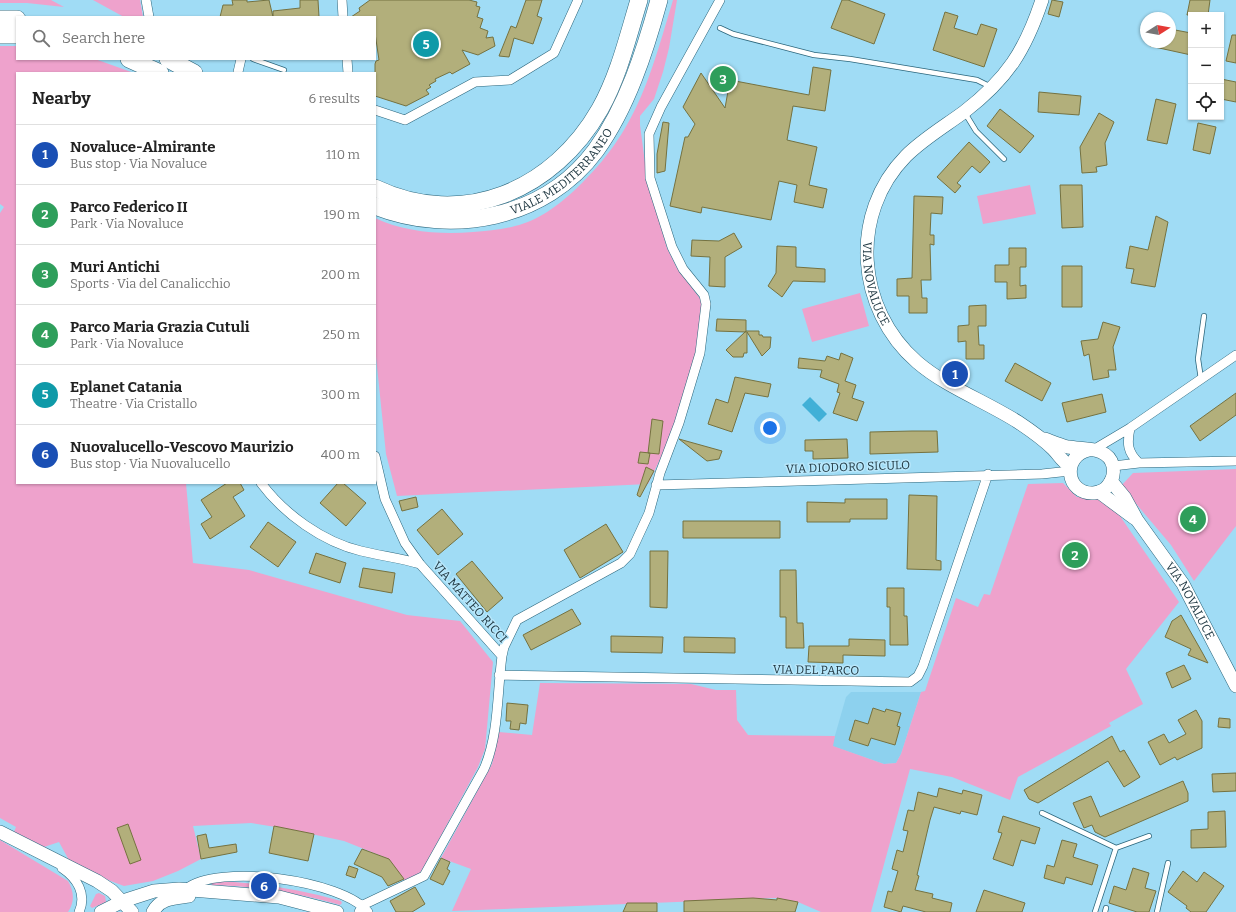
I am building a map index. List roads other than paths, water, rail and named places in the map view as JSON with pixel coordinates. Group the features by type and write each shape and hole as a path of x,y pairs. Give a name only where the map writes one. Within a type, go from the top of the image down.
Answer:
{"highway":[{"name":"VIALE MEDITERRANEO","path":"376,188 404,199 430,204 459,204 484,201 509,193 530,183 550,170 572,149 601,108 617,72 639,0"},
{"name":"VIALE MEDITERRANEO","path":"376,206 389,212 435,221 477,220 519,209 554,189 572,175 595,150 616,117 632,82 659,0"},
{"path":"0,19 16,19"},
{"path":"0,35 16,35"},
{"path":"131,60 158,72"},
{"path":"170,60 192,72"}],"main road":[{"name":"VIA NOVALUCE","path":"1038,436 1016,420 932,373 917,362 903,348 884,321 875,299 868,273 866,250 868,226 881,189 892,172 907,155 930,136 964,112 1003,78 1016,59 1035,21 1042,0"},
{"path":"1038,436 1062,445 1101,452 1111,462 1111,481 1125,498 1137,520"},
{"path":"1038,436 1054,450 1082,491 1093,493 1099,492 1111,481"},
{"path":"1071,473 1079,453 1091,450"},
{"path":"1099,492 1137,520"},
{"name":"VIA NOVALUCE","path":"1137,520 1183,584 1236,686"},
{"path":"0,832 46,857 63,863 112,891 132,912"},
{"path":"101,912 123,901 154,891 186,889 279,897 337,912"},
{"path":"153,912 158,904 164,900 222,892"}],"street":[{"path":"146,0 149,16"},
{"path":"342,0 343,16"},
{"path":"376,110 405,120 475,82 510,80 518,76 554,52 578,0"},
{"path":"186,889 193,883 219,876 284,880 324,888 347,896 363,910 418,880 429,870 488,760 494,734 502,656 504,647 516,620 598,577 621,563 626,559 637,541 649,513 656,485 679,423 700,353 706,300 704,295 683,269 672,247 650,178 649,134 661,107 720,0"},
{"path":"238,72 241,60"},
{"path":"347,60 348,72"},
{"path":"1091,450 1130,428 1236,355"},
{"path":"1130,428 1128,450 1138,463"},
{"path":"1111,440 1108,451 1111,462 1138,463 1236,461"},
{"name":"VIA MATTEO RICCI","path":"376,460 385,499 405,543 420,564 502,656"},
{"path":"1042,474 1071,473"},
{"path":"1042,474 1061,477 1071,473"},
{"name":"VIA DIODORO SICULO","path":"656,485 988,474 1042,474"},
{"name":"VIA DEL PARCO","path":"499,675 910,682 918,676 923,666 988,474"},
{"name":"VIA MATTEO RICCI","path":"262,484 279,502 321,536 360,551 405,559 420,564"},
{"path":"46,857 71,875 77,883 82,895 79,912"}],"lane":[{"path":"720,28 734,34 814,55 850,59 977,80 992,88"},
{"path":"256,60 284,70"},
{"path":"964,112 976,131 1004,159"},
{"path":"1201,379 1198,359 1204,316"},
{"path":"1042,813 1116,848 1149,836"},
{"path":"1095,912 1116,848"},
{"path":"1157,912 1168,863"}],"place":[{"name":"Eplanet Catania","path":"426,44"},
{"name":"Muri Antichi","path":"723,79"},
{"name":"Novaluce-Almirante","path":"955,374"},
{"name":"Parco Maria Grazia Cutuli","path":"1193,519"},
{"name":"Parco Federico II","path":"1075,555"},
{"name":"Nuovalucello-Vescovo Maurizio","path":"264,886"}]}
